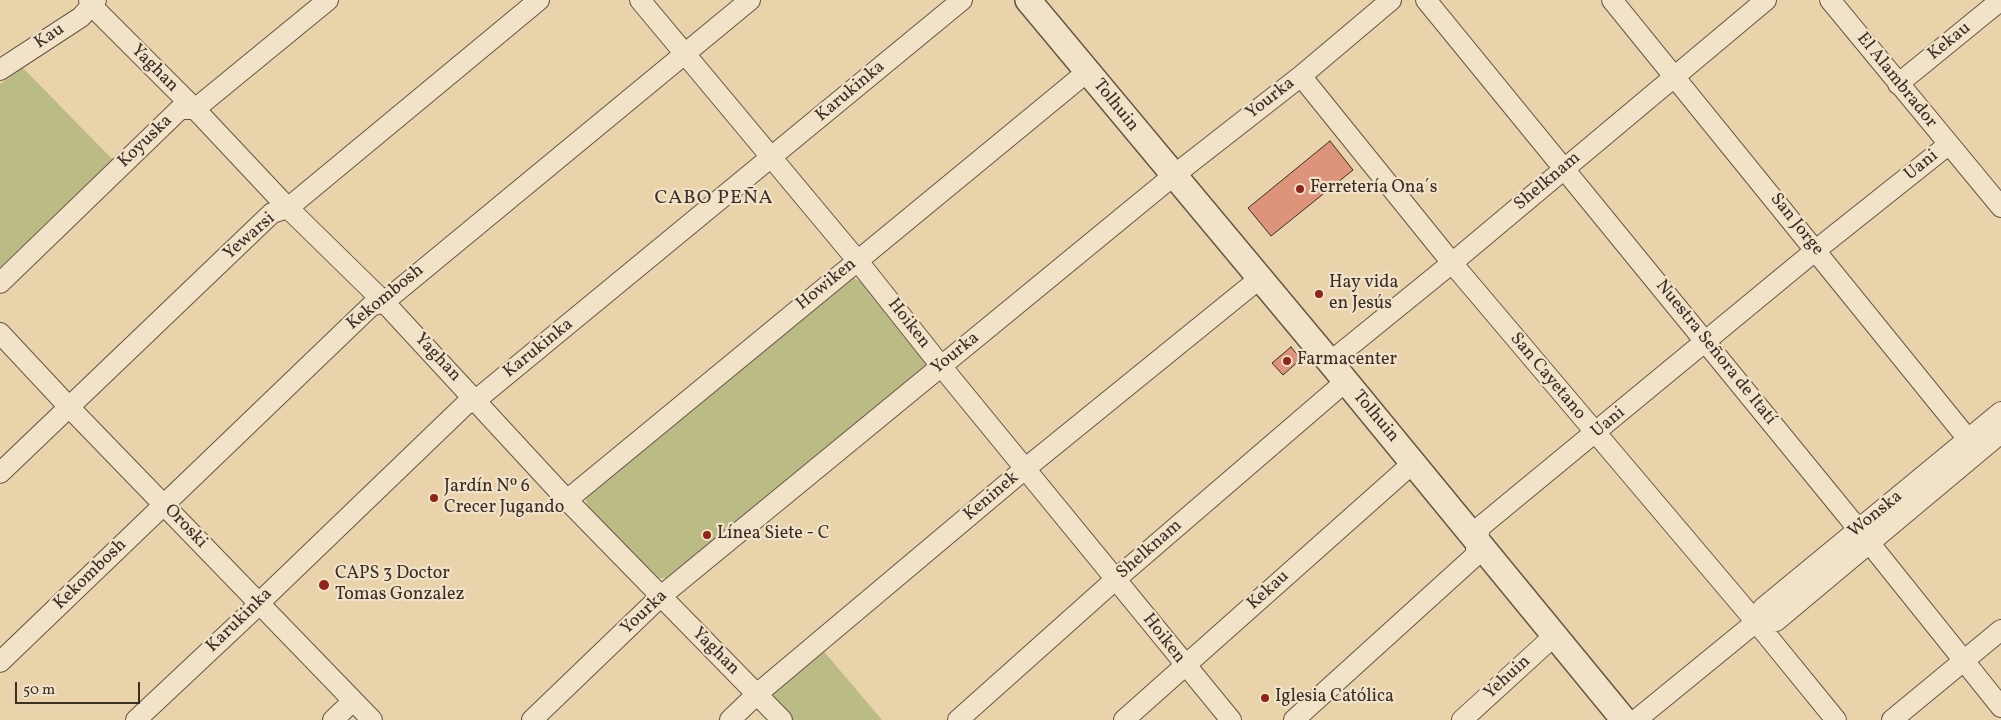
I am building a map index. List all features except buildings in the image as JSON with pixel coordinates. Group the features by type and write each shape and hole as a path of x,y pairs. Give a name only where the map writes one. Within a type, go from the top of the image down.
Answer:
{"street":[{"name":"Koyuska","path":"0,283 180,109 194,109 328,0"},
{"name":"Yewarsi","path":"0,473 272,214 288,208 539,0"},
{"name":"Hoiken","path":"640,0 857,260 941,366 1231,720"},
{"name":"Kekombosh","path":"0,662 371,306 384,302 750,0"},
{"name":"Karukinka","path":"136,720 250,613 258,603 466,404 476,400 962,0"},
{"name":"Tolhuin","path":"1028,0 1330,362 1624,720"},
{"name":"Yourka","path":"532,720 660,597 1173,176 1301,76 1391,0"},
{"name":"Nuestra Señora de Itatí","path":"1426,0 1565,168 2001,707"},
{"name":"San Jorge","path":"1612,0 1973,445"},
{"name":"Shelknam","path":"1330,362 1452,264 1766,0"},
{"name":"El Alambrador","path":"1830,0 2001,207"},
{"name":"Kekau","path":"1898,84 2001,0"},
{"name":"Yaghan","path":"92,2 288,208 384,302 567,500 660,597 782,720"},
{"name":"Kau","path":"0,70 80,17 92,2"},
{"name":"Howiken","path":"567,500 1088,72"},
{"name":"San Cayetano","path":"1301,76 1452,264 1756,622 1836,720"},
{"name":"Uani","path":"1294,720 1475,556 1480,527 1816,250 1948,144"},
{"name":"Keninek","path":"730,720 757,694 1026,468 1259,279"},
{"name":"Oroski","path":"0,333 69,407 372,720"},
{"name":"Shelknam","path":"958,720 1116,579 1345,382"},
{"name":"Wonska","path":"1636,720 1756,622 1762,608 1864,536 1973,445 2001,412"},
{"name":"Wonska","path":"1973,445 2001,433"},
{"name":"Kekau","path":"1124,720 1413,463"},
{"path":"1892,720 2001,630"},
{"name":"Yehuin","path":"1462,720 1554,636"},
{"path":"333,720 353,701"}],"green space":[{"path":"23,68 114,161 0,270 0,84"},
{"path":"853,278 863,282 926,362 925,368 672,575 667,578 656,578 589,509 585,498 848,279"},
{"path":"821,648 882,720 792,720 774,700 774,688"}],"place":[{"name":"Ferretería Ona´s","path":"1300,189"},
{"name":"Hay vida en Jesús","path":"1319,294"},
{"name":"Farmacenter","path":"1287,361"},
{"name":"Jardín Nº 6 Crecer Jugando","path":"434,498"},
{"name":"Línea Siete - C","path":"707,535"},
{"name":"CAPS 3 Doctor Tomas Gonzalez","path":"324,585"},
{"name":"Iglesia Católica","path":"1265,698"}],"district":[{"name":"CABO PEÑA","path":"714,199"}]}
